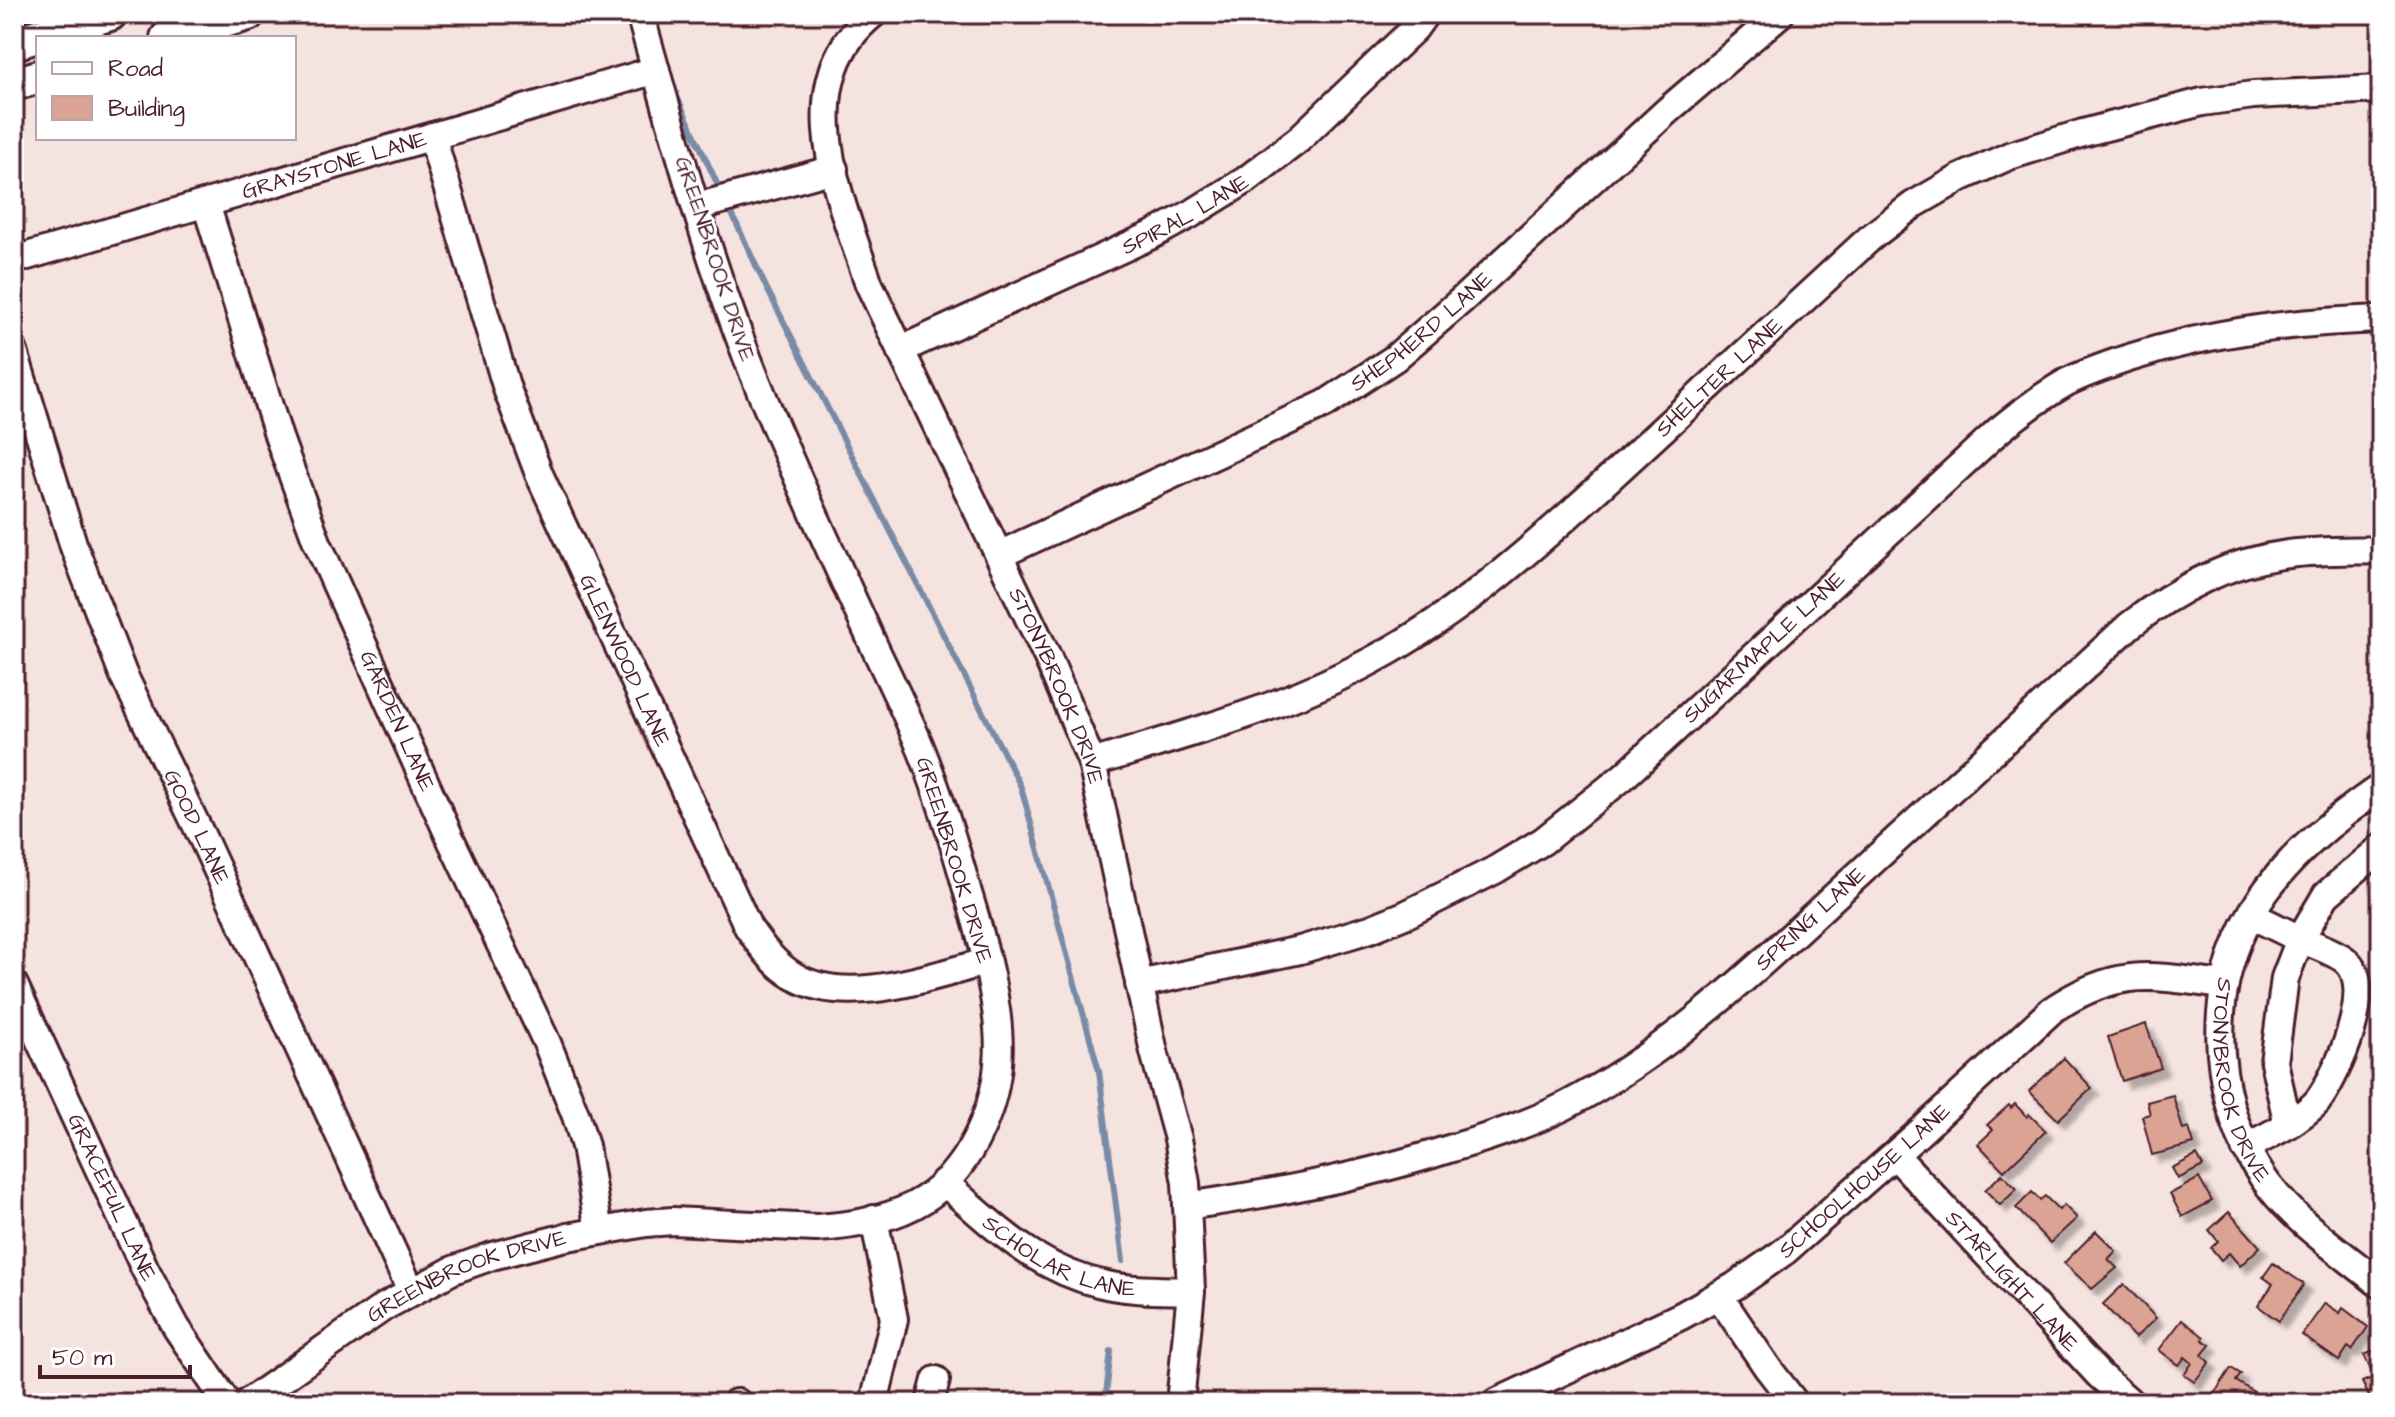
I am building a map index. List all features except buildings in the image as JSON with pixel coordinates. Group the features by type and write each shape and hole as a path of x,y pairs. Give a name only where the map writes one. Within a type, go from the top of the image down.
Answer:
{"main road":[{"path":"37,36 110,14"},
{"path":"174,36 248,14"},
{"path":"14,43 36,36"},
{"path":"14,84 36,78"}],"street":[{"name":"GREENBROOK DRIVE","path":"247,1403 345,1332 411,1291 453,1270 492,1256 599,1231 673,1221 838,1227 874,1219 924,1200 944,1182 970,1148 994,1092 999,1048 986,962 944,811 922,751 787,456 747,358 711,259 640,14"},
{"name":"STONYBROOK DRIVE","path":"873,14 845,43 833,66 827,90 826,124 834,169 869,284 1048,658 1092,763 1139,984 1178,1139 1187,1206 1191,1291 1180,1403"},
{"name":"SPIRAL LANE","path":"900,350 1152,235 1246,180 1298,140 1415,28 1425,14"},
{"name":"SHEPHERD LANE","path":"999,555 1325,404 1361,383 1463,299 1668,110 1780,14"},
{"name":"GRAYSTONE LANE","path":"14,260 656,70"},
{"name":"SHELTER LANE","path":"1092,763 1234,718 1324,684 1383,654 1463,605 1599,489 1870,238 1913,205 1960,178 2009,156 2202,102 2253,95 2381,89"},
{"name":"GLENWOOD LANE","path":"432,136 507,389 539,474 748,927 777,963 809,983 830,989 855,991 907,982 986,962"},
{"path":"696,207 834,169"},
{"name":"GARDEN LANE","path":"206,204 279,438 317,542 451,840 547,1043 576,1116 585,1146 599,1231"},
{"name":"SUGARMAPLE LANE","path":"1139,984 1300,950 1370,929 1495,870 1543,841 1623,777 1998,431 2031,404 2067,382 2158,349 2241,330 2305,322 2381,319"},
{"name":"GOOD LANE","path":"14,352 74,547 123,674 204,841 411,1291"},
{"name":"SPRING LANE","path":"1187,1206 1338,1180 1417,1160 1540,1118 1577,1099 1656,1050 1741,982 2152,608 2177,591 2218,572 2261,559 2291,554 2381,550"},
{"name":"STONYBROOK DRIVE","path":"2381,787 2301,851 2281,871 2251,915 2231,958 2223,985 2220,1037 2233,1124 2264,1179 2318,1237 2381,1285"},
{"path":"2288,1125 2274,1062 2285,978 2300,939 2326,895 2381,848"},
{"path":"2245,1148 2288,1125 2315,1104 2340,1061 2357,1003 2358,983 2346,961 2251,915"},
{"name":"SCHOOLHOUSE LANE","path":"1499,1402 1719,1296 1785,1251 1895,1155 2052,1010 2075,995 2100,983 2155,975 2223,985"},
{"name":"GRACEFUL LANE","path":"14,985 145,1269 176,1327 227,1403"},
{"name":"STARLIGHT LANE","path":"1895,1155 2099,1375 2131,1403"},
{"name":"SCHOLAR LANE","path":"944,1182 1014,1243 1057,1267 1098,1283 1146,1290 1191,1291"},
{"path":"874,1219 894,1319 874,1403"},
{"path":"1719,1296 1795,1403"}],"waterway":[{"path":"672,86 721,192"},
{"path":"728,205 765,285 1021,787 1099,1071 1123,1261"},
{"path":"1105,1403 1111,1351"}]}
